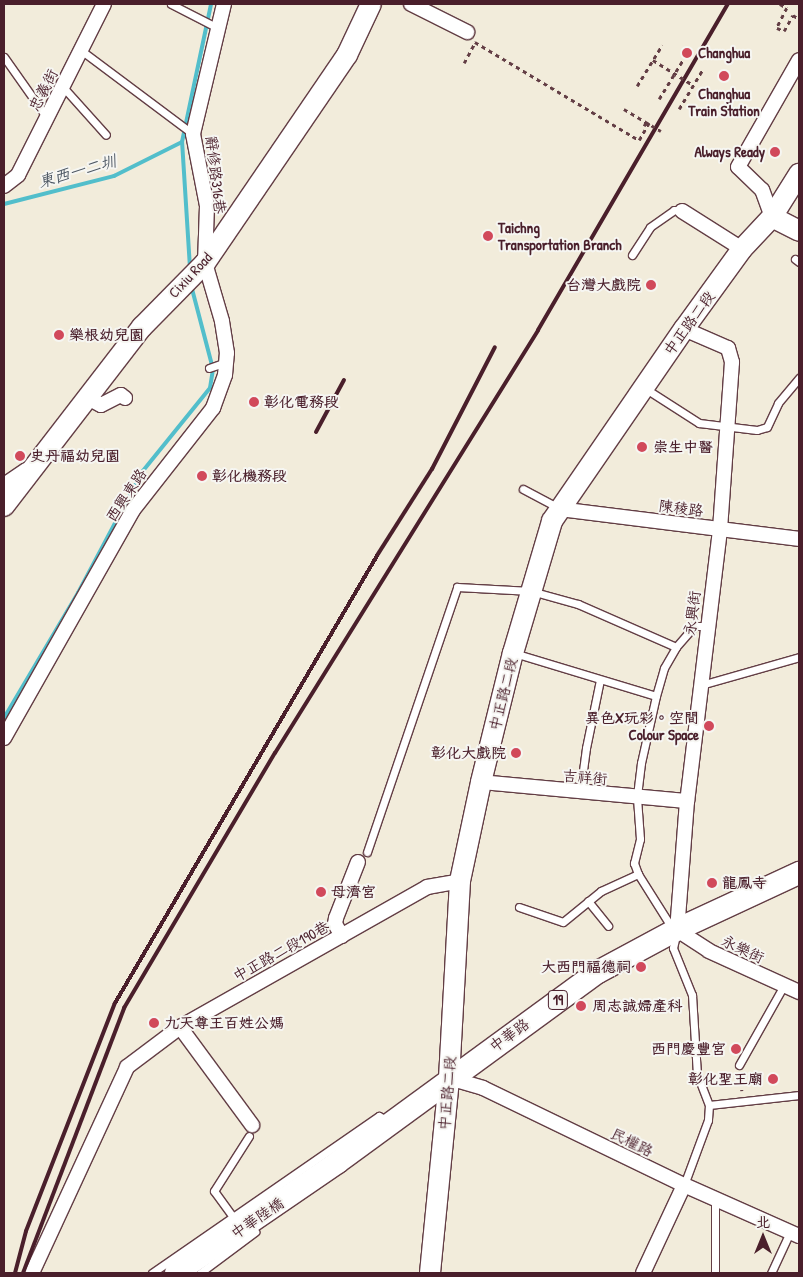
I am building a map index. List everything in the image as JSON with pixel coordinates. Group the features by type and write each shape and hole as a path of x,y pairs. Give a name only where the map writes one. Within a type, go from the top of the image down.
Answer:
{"main road":[{"name":"中華路","path":"338,1162 449,1078 598,972 675,930 799,873"},
{"name":"中華陸橋","path":"176,1273 338,1162"}],"street":[{"name":"忠義街","path":"4,186 18,175 104,4"},
{"name":"辭修路316巷","path":"195,272 207,206 193,134 224,4"},
{"name":"Cixiu Road","path":"4,506 32,467 142,327 195,272 347,55 370,4"},
{"path":"411,4 467,32"},
{"path":"799,60 738,167 762,190 772,217 799,231"},
{"name":"中正路二段","path":"430,1273 449,1078 460,881 481,782 513,653 552,521 684,329 742,248 772,217 799,174"},
{"path":"682,211 742,248"},
{"name":"西興東路","path":"4,738 133,510 212,408 225,375 226,361 222,321 195,272"},
{"name":"永興街","path":"675,930 687,801 720,530 732,362 728,348 684,329"},
{"path":"86,397 101,405 121,395 125,398"},
{"path":"4,484 32,467"},
{"name":"陳稜路","path":"559,509 799,539"},
{"name":"吉祥街","path":"481,782 580,794 687,801"},
{"path":"342,936 335,924 336,918 362,857"},
{"name":"中正路二段190巷","path":"32,1273 127,1067 180,1027 427,887 460,881"},
{"name":"永樂街","path":"675,930 709,951 799,992"},
{"path":"180,1027 250,1131"},
{"name":"民權路","path":"449,1078 482,1088 684,1185 794,1234"},
{"path":"644,1273 684,1185"}],"lane":[{"path":"171,4 219,29"},
{"path":"82,51 193,134"},
{"path":"5,60 47,118"},
{"path":"63,87 106,135"},
{"path":"632,255 650,227 674,210 682,211"},
{"path":"209,368 226,361"},
{"path":"643,387 699,423 726,428 757,430 767,427 778,403 799,378"},
{"path":"523,489 559,509"},
{"path":"362,857 457,587 532,591 613,617 676,647"},
{"path":"684,1185 708,1120 709,1105 697,1074 692,995 672,948 675,930 638,874 634,863 640,839 637,798 656,696 664,668 676,647 694,626 707,626"},
{"path":"513,653 656,696"},
{"path":"701,686 799,657"},
{"path":"580,794 586,748 600,680"},
{"path":"519,907 563,922 600,891 638,874"},
{"path":"588,901 608,926"},
{"path":"739,1065 784,985"},
{"path":"709,1105 799,1095"},
{"path":"152,1273 379,1116 392,1123 390,1131 287,1208"},
{"path":"233,1217 214,1191 250,1131"},
{"path":"715,1199 715,1273"},
{"path":"200,1273 263,1226"},
{"path":"771,1273 794,1234"}],"path":[{"path":"780,4 787,8 776,28 784,31 793,15 799,19"},
{"path":"464,63 475,42 639,140 647,122"},
{"path":"637,86 662,45"},
{"path":"659,99 686,55"},
{"path":"653,60 694,85"},
{"path":"679,108 703,69"},
{"path":"624,109 661,131"},
{"path":"644,126 647,122"},
{"path":"739,1065 743,1100"}],"waterway":[{"path":"190,268 182,142 211,4"},
{"name":"東西一二圳","path":"4,204 114,176 182,142"},
{"path":"4,718 78,593 142,472 210,388 213,369 191,285"}],"railway":[{"path":"23,1273 124,1008 275,753 538,330 728,4"},
{"path":"15,1273 26,1231 115,1003 378,554 432,469 495,347"},
{"path":"316,432 344,380"}],"place":[{"name":"Changhua","path":"687,53"},
{"name":"Changhua Train Station","path":"724,76"},
{"name":"Always Ready","path":"775,152"},
{"name":"Taichng Transportation Branch","path":"488,236"},
{"name":"台灣大戲院","path":"651,285"},
{"name":"樂根幼兒園","path":"59,335"},
{"name":"彰化電務段","path":"254,402"},
{"name":"崇生中醫","path":"642,447"},
{"name":"史丹福幼兒園","path":"20,456"},
{"name":"彰化機務段","path":"202,476"},
{"name":"異色X玩彩。空間 Colour Space","path":"709,726"},
{"name":"彰化大戲院","path":"516,753"},
{"name":"龍鳳寺","path":"712,883"},
{"name":"母濟宮","path":"321,892"},
{"name":"大西門福德祠","path":"641,967"},
{"name":"周志誠婦產科","path":"581,1006"},
{"name":"九天尊王百姓公媽","path":"154,1023"},
{"name":"西門慶豐宮","path":"736,1049"},
{"name":"彰化聖王廟","path":"773,1079"}]}
